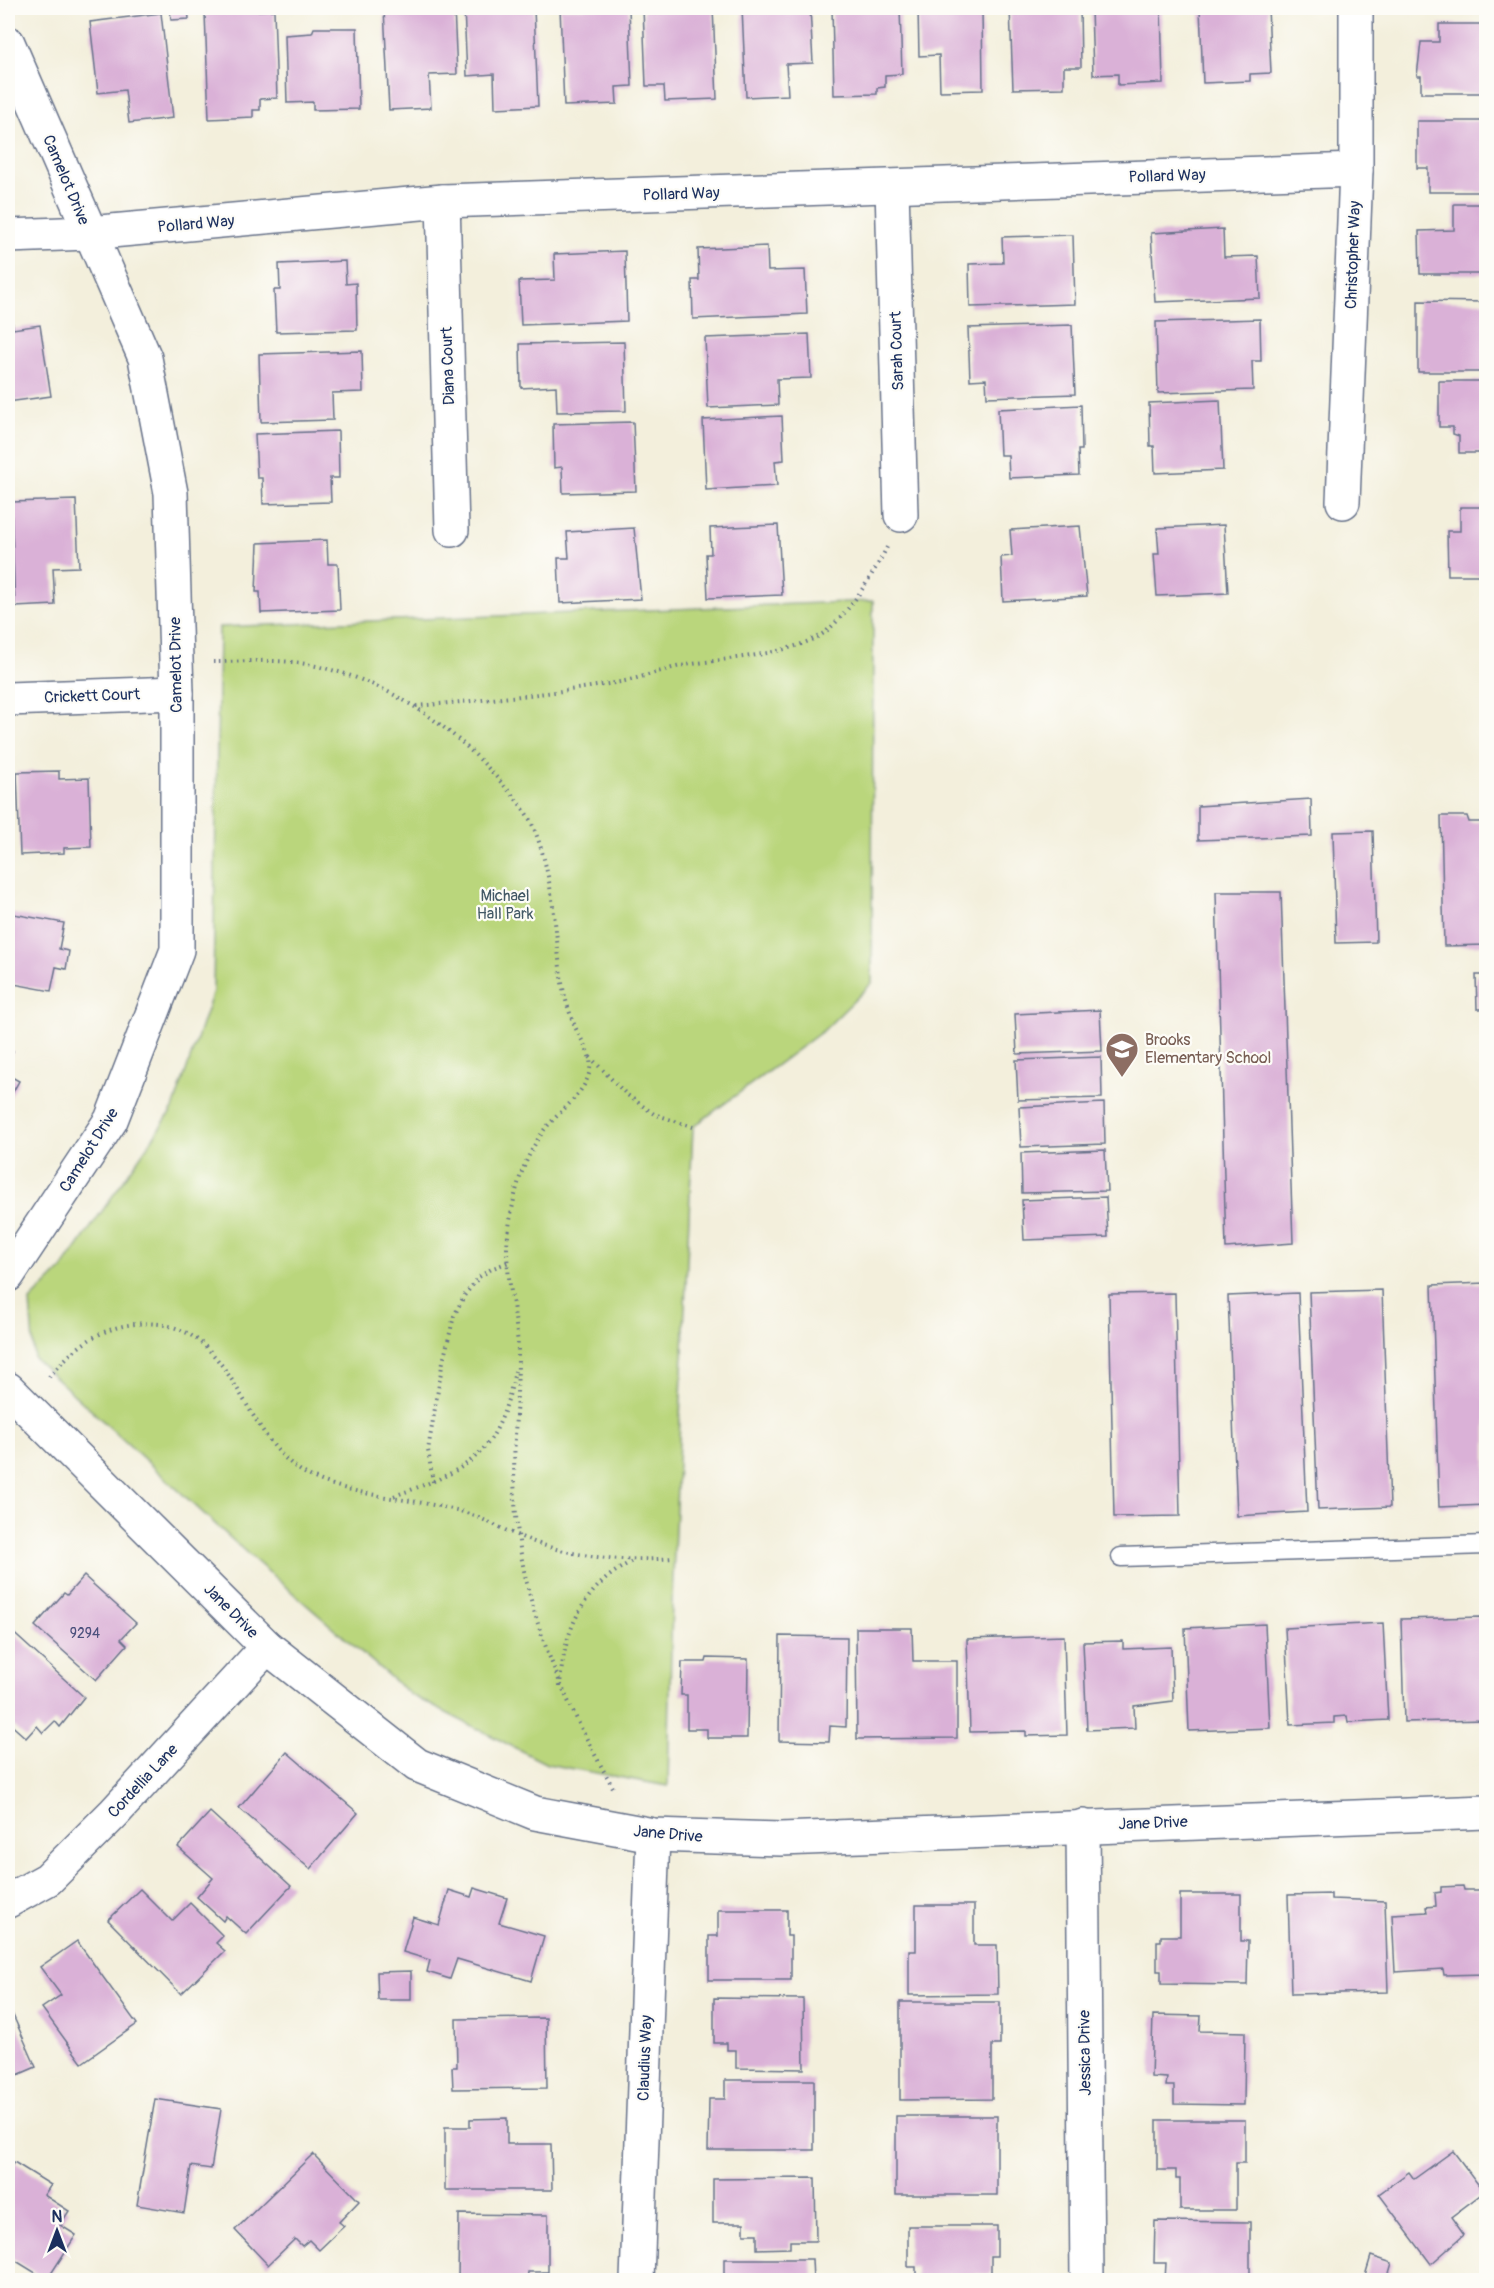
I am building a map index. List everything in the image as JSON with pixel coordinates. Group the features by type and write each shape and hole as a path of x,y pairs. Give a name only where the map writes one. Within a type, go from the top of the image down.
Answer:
{"street":[{"name":"Christopher Way","path":"1343,502 1356,170 1356,8"},
{"name":"Camelot Drive","path":"8,43 145,358 171,493 177,693 177,950 111,1120 8,1275"},
{"name":"Pollard Way","path":"8,236 89,233 443,201 1356,170"},
{"name":"Sarah Court","path":"892,186 902,515"},
{"name":"Diana Court","path":"443,201 452,530"},
{"name":"Crickett Court","path":"8,699 177,693"},
{"name":"Jane Drive","path":"8,1389 267,1647 417,1765 535,1813 653,1835 781,1839 1486,1812"},
{"name":"Cordellia Lane","path":"8,1901 48,1879 114,1813 267,1647"},
{"name":"Jessica Drive","path":"1083,1826 1088,2280"},
{"name":"Claudius Way","path":"637,2280 653,1835"}],"lane":[{"path":"1121,1557 1486,1545"}],"path":[{"path":"416,706 576,689 622,681 674,667 801,645 821,635 875,573 902,515"},
{"path":"204,663 265,661 308,664 344,674 416,706 445,726 477,754 515,797 534,827 545,861 562,981 572,1021 590,1057 626,1094 654,1114 693,1127"},
{"path":"590,1057 591,1069 584,1085 544,1131 522,1167 511,1213 509,1262 517,1320 518,1356 513,1440 518,1536 534,1612 560,1688 616,1793"},
{"path":"433,1482 428,1450 442,1366 454,1316 478,1277 509,1262"},
{"path":"52,1374 81,1345 98,1333 118,1326 147,1323 192,1333 235,1383 284,1460 310,1476 342,1488 463,1512 518,1536 582,1556 634,1561 674,1558"},
{"path":"392,1497 433,1482 474,1461 496,1430 510,1395 518,1356"},
{"path":"560,1688 562,1661 571,1624 595,1590 620,1568 634,1561"}],"green space":[{"name":"Michael Hall Park","path":"873,601 872,983 824,1030 693,1127 672,1598 668,1786 547,1764 411,1695 249,1555 34,1358 30,1301 62,1269 173,1109 213,992 219,627"}],"building":[{"path":"170,8 188,8 189,19 171,20"},
{"path":"454,8 457,74 429,75 431,108 389,110 384,9"},
{"path":"464,8 534,8 538,106 495,108 494,74 467,76"},
{"path":"560,8 629,8 632,86 616,87 617,104 564,106"},
{"path":"643,8 713,8 717,99 665,101 664,86 646,86"},
{"path":"742,8 810,8 813,63 786,64 788,95 746,97"},
{"path":"832,8 900,8 902,74 885,75 885,87 877,88 877,94 834,95"},
{"path":"918,8 982,8 983,90 940,91 939,55 919,56"},
{"path":"1010,8 1080,8 1081,67 1064,67 1064,88 1013,89"},
{"path":"1091,8 1161,8 1163,83 1118,85 1118,74 1093,75"},
{"path":"1200,8 1268,8 1271,73 1250,74 1250,81 1203,83"},
{"path":"1439,8 1459,8 1459,9 1439,11"},
{"path":"274,10 277,98 260,99 260,110 253,110 253,117 209,119 205,13"},
{"path":"161,13 173,118 129,123 125,90 98,93 90,22"},
{"path":"1439,24 1486,24 1486,93 1421,93 1421,76 1417,76 1421,42 1439,42"},
{"path":"314,28 357,28 359,109 313,110 313,102 287,103 285,35 312,33"},
{"path":"1417,121 1486,121 1486,192 1428,192 1428,168 1417,168"},
{"path":"1454,204 1486,204 1486,274 1420,274 1419,231 1454,230"},
{"path":"1223,229 1224,257 1258,256 1260,298 1155,302 1151,233"},
{"path":"1073,235 1075,304 970,307 969,264 1003,263 1002,237"},
{"path":"767,246 768,271 805,270 807,314 693,319 692,280 699,280 698,249"},
{"path":"625,251 627,321 521,325 519,281 555,280 554,254"},
{"path":"345,261 346,284 356,283 357,330 276,332 274,290 280,290 279,264"},
{"path":"1418,301 1486,302 1486,372 1418,372"},
{"path":"8,319 12,319 13,329 40,325 51,396 8,402"},
{"path":"1260,319 1261,361 1252,361 1253,390 1158,393 1156,322"},
{"path":"1072,325 1075,394 987,397 986,379 970,380 968,328"},
{"path":"809,334 811,378 777,379 778,405 708,408 705,338"},
{"path":"624,342 626,411 557,412 556,386 521,388 520,344"},
{"path":"362,351 363,392 332,393 333,420 261,422 259,354"},
{"path":"1439,381 1486,381 1486,453 1459,453 1459,436 1453,434 1453,427 1439,427"},
{"path":"1220,400 1223,470 1155,473 1154,446 1150,446 1149,403"},
{"path":"1081,405 1082,450 1078,450 1079,475 1009,478 1008,455 1000,455 998,409"},
{"path":"782,416 784,460 775,461 777,486 706,490 703,420"},
{"path":"633,422 636,491 563,493 562,467 554,468 553,424"},
{"path":"338,431 339,478 330,478 331,502 263,504 262,478 257,478 255,434"},
{"path":"76,500 79,567 53,568 55,605 15,607 11,502"},
{"path":"1460,507 1486,507 1486,575 1448,575 1447,531 1460,531"},
{"path":"778,525 782,595 708,598 706,554 711,554 710,528"},
{"path":"1224,525 1228,593 1157,596 1154,554 1159,554 1157,528"},
{"path":"1080,526 1087,596 1003,601 1001,557 1012,556 1010,530"},
{"path":"634,528 641,599 560,603 558,558 569,558 567,532"},
{"path":"327,540 328,564 338,564 340,610 261,613 260,592 256,592 258,543"},
{"path":"59,771 59,779 89,778 91,847 64,848 64,853 20,855 17,772"},
{"path":"1311,799 1312,836 1198,840 1198,806"},
{"path":"1441,816 1467,816 1469,822 1486,822 1486,945 1444,946"},
{"path":"1373,831 1376,942 1336,943 1333,832"},
{"path":"1216,892 1281,892 1293,1243 1226,1248"},
{"path":"8,913 64,923 59,949 69,951 66,969 56,967 51,991 8,983"},
{"path":"1476,975 1486,975 1486,1009 1477,1009"},
{"path":"1100,1010 1102,1051 1017,1054 1015,1014"},
{"path":"8,1048 13,1051 8,1061"},
{"path":"1101,1057 1102,1098 1018,1100 1016,1060"},
{"path":"8,1075 19,1081 8,1101"},
{"path":"1104,1103 1105,1144 1021,1147 1019,1107"},
{"path":"1105,1150 1107,1191 1022,1193 1021,1153"},
{"path":"1106,1197 1108,1237 1024,1240 1022,1200"},
{"path":"1486,1283 1486,1505 1439,1507 1432,1285"},
{"path":"1382,1290 1390,1507 1318,1510 1309,1292"},
{"path":"1175,1293 1180,1516 1114,1517 1109,1294"},
{"path":"1298,1293 1307,1512 1237,1516 1228,1296"},
{"path":"84,1576 136,1623 121,1639 127,1645 96,1680 35,1626 64,1593 67,1595"},
{"path":"1481,1617 1484,1720 1404,1722 1401,1619"},
{"path":"1383,1623 1388,1720 1348,1722 1347,1716 1334,1717 1334,1723 1290,1725 1285,1628"},
{"path":"1265,1624 1270,1728 1189,1731 1185,1628"},
{"path":"8,1628 84,1697 60,1727 55,1721 43,1733 37,1726 26,1738 8,1722"},
{"path":"856,1628 912,1628 913,1661 957,1661 957,1738 857,1739"},
{"path":"780,1636 847,1637 846,1727 830,1726 829,1742 779,1741"},
{"path":"1064,1636 1067,1735 1026,1736 1026,1731 970,1732 967,1639"},
{"path":"1123,1641 1123,1649 1171,1647 1173,1701 1134,1706 1135,1728 1087,1730 1083,1642"},
{"path":"707,1658 748,1659 747,1738 707,1738 707,1729 687,1729 687,1695 681,1695 682,1662 706,1662"},
{"path":"287,1752 358,1813 310,1869 239,1808"},
{"path":"210,1812 291,1886 246,1934 226,1916 223,1921 197,1897 213,1878 178,1847"},
{"path":"1463,1886 1464,1890 1481,1890 1486,1974 1444,1975 1443,1969 1395,1972 1392,1914 1427,1912 1426,1907 1436,1906 1435,1893 1441,1892 1441,1887"},
{"path":"474,1888 507,1898 499,1923 544,1936 531,1981 457,1959 450,1979 427,1972 430,1960 403,1952 413,1917 439,1925 449,1890 471,1897"},
{"path":"140,1889 172,1921 190,1903 223,1936 216,1943 225,1951 181,1994 108,1920"},
{"path":"1180,1894 1241,1894 1241,1941 1248,1941 1247,1985 1161,1984 1161,1971 1157,1971 1157,1941 1161,1941 1161,1936 1180,1936"},
{"path":"1331,1894 1331,1899 1385,1901 1388,1992 1291,1994 1288,1895"},
{"path":"916,1905 974,1905 974,1945 997,1945 998,1994 909,1995 909,1951 916,1951"},
{"path":"718,1910 787,1910 787,1936 791,1936 791,1980 709,1980 709,1936 718,1936"},
{"path":"77,1941 137,2024 82,2063 42,2008 61,1995 40,1967"},
{"path":"411,1971 411,2000 378,2000 377,1972"},
{"path":"714,1998 803,1999 804,2069 736,2068 736,2050 727,2050 727,2043 714,2043"},
{"path":"900,2002 1000,2002 1000,2045 992,2045 992,2099 900,2100"},
{"path":"8,2004 36,2067 8,2079"},
{"path":"1153,2015 1201,2016 1200,2031 1245,2032 1244,2105 1174,2104 1174,2086 1166,2086 1167,2078 1151,2077"},
{"path":"546,2018 547,2088 453,2089 452,2067 457,2067 456,2019"},
{"path":"725,2080 814,2080 814,2150 708,2150 709,2099 725,2099"},
{"path":"155,2099 221,2109 211,2169 191,2166 184,2213 137,2205"},
{"path":"896,2116 997,2116 997,2195 896,2195"},
{"path":"507,2118 507,2144 551,2144 552,2190 445,2190 445,2127 470,2127 470,2119"},
{"path":"1157,2120 1245,2120 1245,2163 1236,2163 1236,2210 1180,2210 1180,2179 1176,2179 1176,2170 1157,2170"},
{"path":"1453,2151 1484,2192 1451,2217 1464,2235 1431,2264 1379,2194 1409,2172 1414,2179"},
{"path":"313,2154 359,2201 339,2222 344,2226 319,2250 309,2240 302,2246 295,2239 268,2265 235,2230"},
{"path":"14,2162 51,2185 44,2195 69,2211 60,2225 76,2235 47,2280 8,2256 8,2171"},
{"path":"815,2178 816,2241 790,2241 790,2248 757,2249 757,2234 744,2234 744,2223 713,2223 713,2179"},
{"path":"459,2214 548,2215 548,2272 528,2272 527,2280 458,2280"},
{"path":"1155,2221 1250,2222 1250,2280 1165,2280 1166,2263 1154,2263"},
{"path":"908,2226 997,2226 997,2256 991,2256 991,2274 975,2274 975,2280 916,2280 916,2267 908,2267"},
{"path":"1371,2256 1392,2263 1387,2280 1365,2276"},
{"path":"724,2259 812,2259 813,2280 709,2280 709,2276 724,2276"}],"place":[{"name":"Brooks Elementary School","path":"1122,1078"}]}
